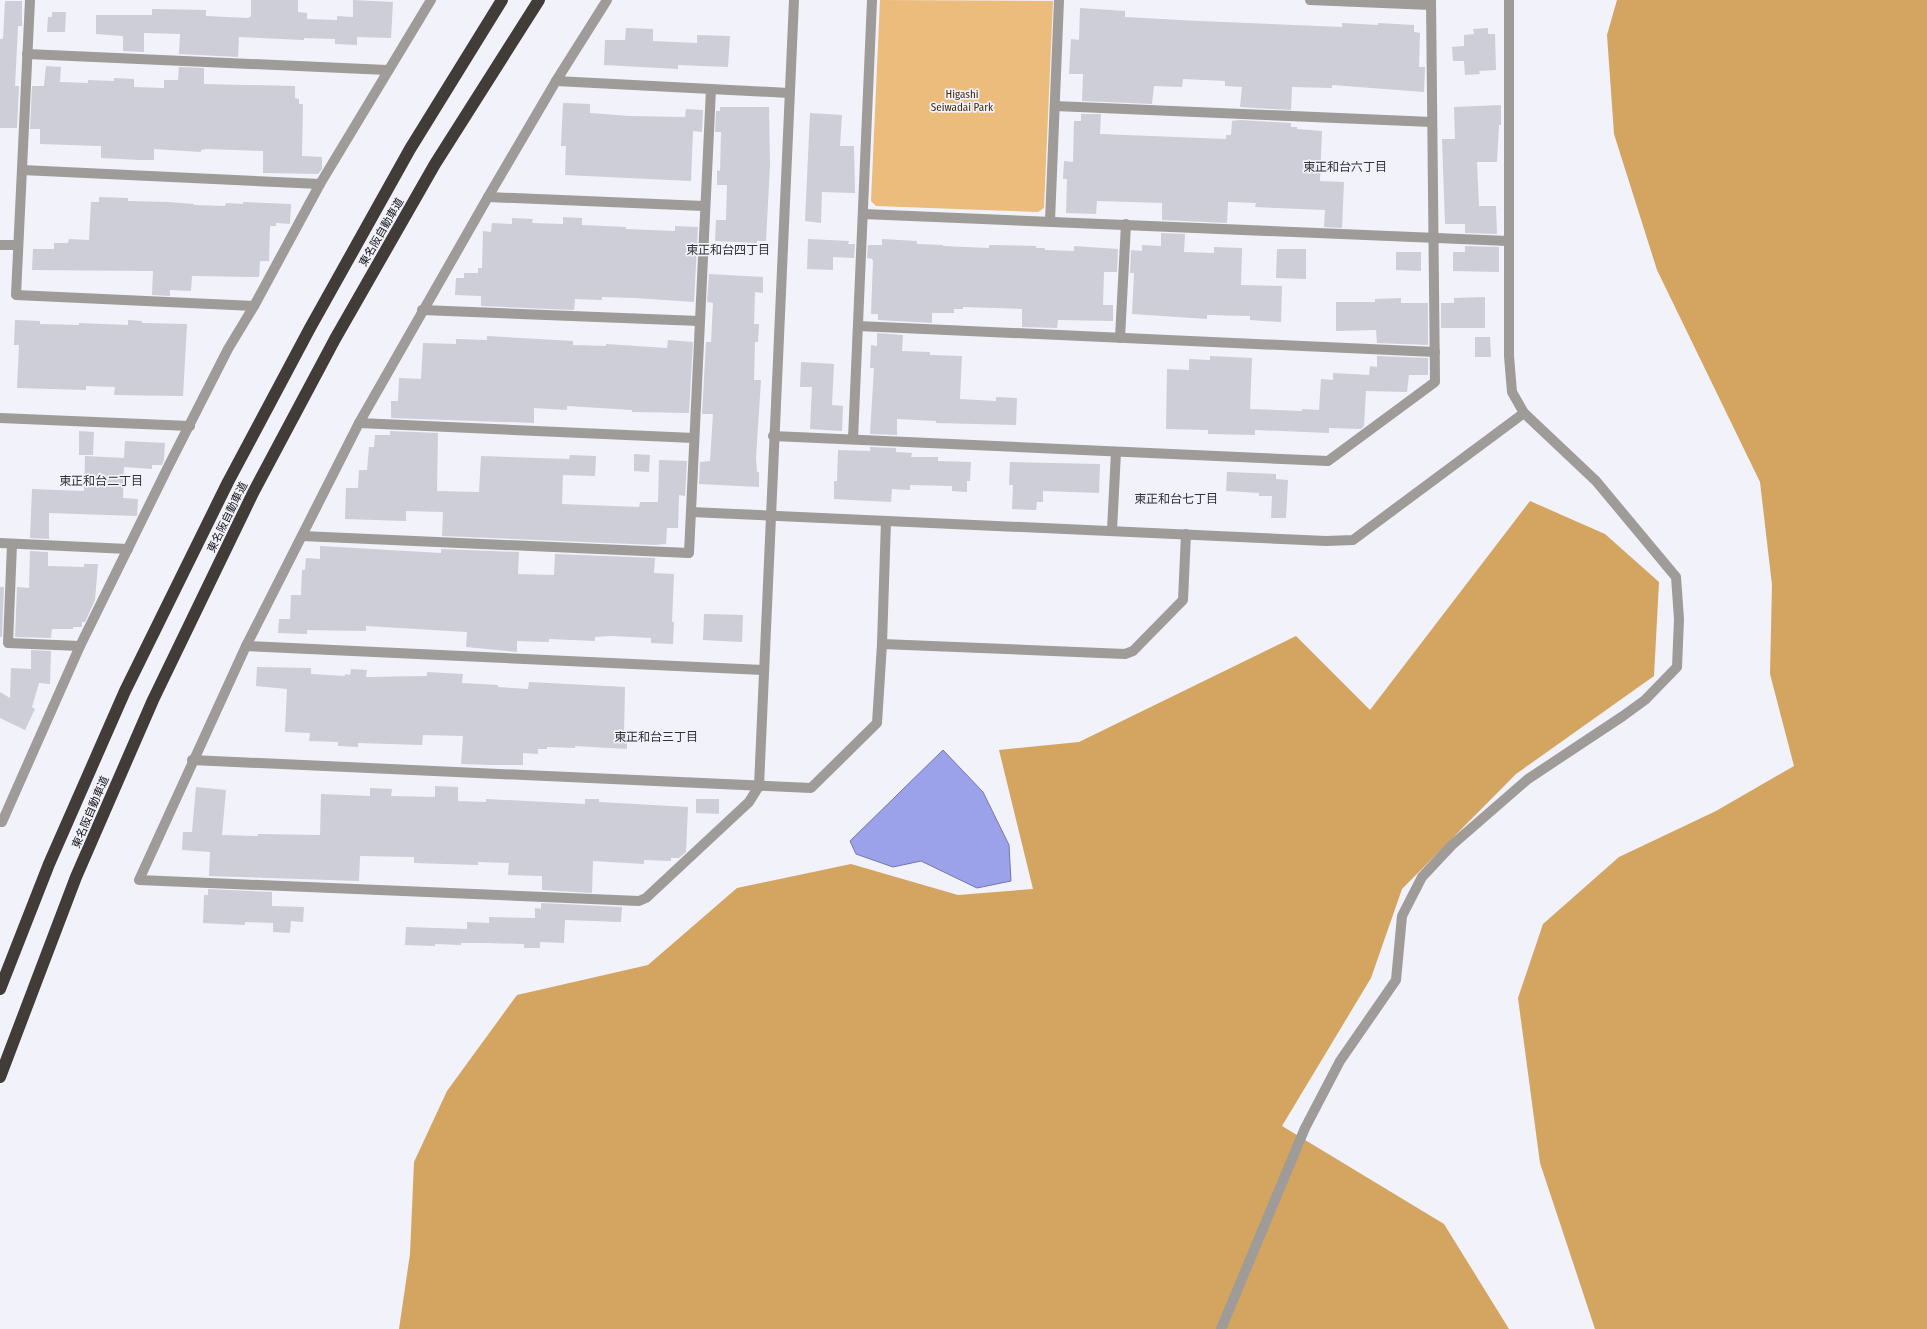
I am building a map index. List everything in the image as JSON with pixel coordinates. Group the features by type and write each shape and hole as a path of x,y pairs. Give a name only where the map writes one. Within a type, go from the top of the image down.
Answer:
{"highway":[{"name":"東名阪自動車道","path":"0,989 49,864 125,691 228,482 310,328 410,149 502,0"},
{"name":"東名阪自動車道","path":"0,1077 79,870 153,700 253,493 335,339 435,164 539,0"}],"street":[{"path":"30,0 16,295 254,306"},
{"path":"0,822 2,822 80,646 228,349 254,306 320,184 387,70 431,0"},
{"path":"608,0 556,81 422,310 359,423 246,646 192,760 139,880 639,901 646,898 749,802 759,786 773,436 794,0"},
{"path":"853,439 872,0"},
{"path":"1050,221 1059,0"},
{"path":"773,436 1328,461 1435,382 1431,3 1310,0"},
{"path":"1220,1329 1305,1128 1340,1061 1396,980 1402,916 1422,877 1452,844 1528,779 1645,700 1677,667 1679,619 1676,576 1596,481 1524,413 1512,392 1510,370 1508,241 1509,0"},
{"path":"27,54 387,70"},
{"path":"556,81 789,93"},
{"path":"302,536 689,553 704,206 711,89"},
{"path":"1055,106 1432,122"},
{"path":"22,170 320,184"},
{"path":"488,197 704,206"},
{"path":"863,214 1508,241"},
{"path":"1120,338 1126,224"},
{"path":"0,245 18,246"},
{"path":"422,310 699,321"},
{"path":"858,326 1435,352"},
{"path":"691,512 1353,540 1524,413"},
{"path":"0,418 190,426"},
{"path":"359,423 694,438"},
{"path":"1112,530 1116,452"},
{"path":"192,760 811,788 877,723 882,644 886,521"},
{"path":"882,644 1125,654 1134,651 1183,600 1186,534"},
{"path":"0,543 128,549"},
{"path":"12,544 8,643 80,646"},
{"path":"246,646 763,670"}],"green space":[{"name":"Higashi Seiwadai Park","path":"880,0 1053,1 1044,208 1038,212 876,206 871,201"}],"shaded area":[{"path":"1617,0 1927,0 1927,1329 1595,1329 1540,1163 1518,998 1543,924 1619,857 1716,811 1794,766 1770,674 1772,585 1760,482 1657,270 1614,134 1607,35"},
{"path":"1530,501 1605,534 1659,582 1654,676 1516,774 1402,889 1371,978 1282,1126 1444,1224 1509,1329 399,1329 410,1254 414,1162 447,1091 517,995 648,965 737,888 851,864 958,895 1033,889 999,750 1079,742 1296,636 1370,710"}],"water":[{"path":"943,750 983,792 1009,845 1011,881 977,888 921,861 893,867 856,854 850,841"}],"building":[{"path":"251,0 298,0 298,12 307,13 307,19 337,20 337,16 353,17 353,0 393,2 391,38 357,37 357,45 335,44 335,39 304,38 304,40 239,37 238,57 179,54 180,34 144,33 144,52 123,51 123,36 96,34 96,15 152,15 152,9 206,10 206,16 248,18 251,16"},
{"path":"5,1 22,1 22,26 18,26 15,86 19,86 17,128 0,128 0,39 3,39"},
{"path":"1080,8 1125,11 1125,17 1199,21 1342,27 1342,23 1414,25 1414,32 1420,33 1419,67 1425,67 1424,92 1332,85 1332,88 1292,87 1291,110 1240,107 1242,87 1225,86 1225,81 1183,79 1182,87 1154,86 1152,104 1082,101 1083,74 1069,74 1071,39 1079,40"},
{"path":"52,12 66,12 65,32 47,32 48,17 52,17"},
{"path":"626,28 653,29 653,41 697,43 697,35 730,36 728,67 678,65 678,69 604,65 605,40 625,40"},
{"path":"1488,28 1488,34 1495,34 1496,70 1479,71 1480,74 1465,75 1464,61 1453,61 1452,47 1464,46 1464,35 1474,34 1473,29"},
{"path":"46,66 61,67 60,82 88,83 88,80 114,81 114,78 134,79 134,87 164,88 164,80 178,80 179,67 204,68 204,84 295,86 295,98 299,99 299,104 303,104 302,156 322,157 322,169 318,174 263,173 263,151 207,149 201,150 201,152 154,149 154,160 140,160 101,158 101,146 40,144 40,129 30,129 32,86 44,86"},
{"path":"563,103 590,104 590,113 630,116 685,117 686,109 703,110 702,132 693,131 691,181 565,175 566,146 561,146"},
{"path":"1501,105 1501,125 1499,125 1497,162 1477,162 1479,206 1496,206 1497,234 1465,233 1465,224 1445,224 1442,139 1455,139 1454,107"},
{"path":"720,107 769,107 770,165 766,241 757,241 757,243 715,241 716,220 726,220 727,185 717,185 717,170 720,171 721,132 715,132 716,111 720,111"},
{"path":"810,113 842,115 840,146 854,146 855,193 822,192 821,223 805,221"},
{"path":"1081,114 1101,114 1100,134 1226,139 1226,135 1231,135 1232,121 1240,120 1291,123 1291,127 1297,127 1297,129 1322,131 1320,181 1344,182 1342,228 1324,227 1325,210 1255,207 1256,203 1228,202 1227,223 1162,220 1162,203 1097,201 1096,214 1066,213 1067,179 1063,179 1064,161 1073,162 1074,121 1081,121"},
{"path":"99,197 128,198 128,201 168,202 194,205 225,206 226,203 243,204 243,202 291,204 290,224 276,223 276,226 270,226 269,261 260,261 259,277 192,276 191,291 170,290 170,296 152,295 153,271 32,270 33,249 54,249 54,243 68,243 69,239 89,240 91,202 99,202"},
{"path":"563,217 582,218 582,225 626,227 626,229 675,231 675,226 698,227 694,302 602,297 602,300 575,299 574,310 481,306 481,296 455,295 456,278 464,278 464,273 478,273 478,268 482,268 483,231 491,232 492,223 512,224 512,218 533,219 532,223 563,224"},
{"path":"1161,233 1185,234 1184,252 1214,253 1214,247 1242,248 1241,285 1282,286 1281,322 1250,320 1250,316 1207,315 1207,319 1132,314 1134,273 1130,273 1131,250 1142,251 1142,245 1161,246"},
{"path":"808,239 849,241 848,244 855,244 854,258 833,257 833,270 807,269"},
{"path":"882,239 917,241 917,244 989,248 989,245 1036,246 1036,248 1045,248 1045,250 1074,251 1074,246 1118,249 1117,272 1104,272 1103,305 1113,305 1113,321 1058,320 1057,328 1022,327 1022,309 963,307 963,309 954,309 954,313 932,313 932,323 878,320 878,314 871,314 873,261 872,259 867,258 868,245 882,245"},
{"path":"1465,246 1499,247 1499,272 1453,271 1453,252 1465,252"},
{"path":"1277,249 1306,249 1306,279 1276,278"},
{"path":"1396,252 1421,252 1421,271 1396,270"},
{"path":"709,274 763,277 763,293 755,292 754,324 759,324 758,342 755,342 754,380 761,380 756,458 757,472 759,472 759,487 699,484 700,462 710,461 713,414 702,414 706,342 711,342 713,303 707,302"},
{"path":"1485,297 1485,328 1441,328 1441,303 1454,303 1454,298"},
{"path":"1401,298 1401,303 1428,303 1428,345 1377,343 1376,330 1336,331 1336,302 1375,302 1375,299"},
{"path":"15,320 40,321 40,324 79,325 79,323 128,325 128,320 142,321 142,323 187,324 183,396 114,395 115,387 86,386 86,390 17,388 19,345 14,345"},
{"path":"877,333 903,335 902,351 930,352 930,355 962,356 960,399 996,401 996,397 1017,398 1016,425 936,423 936,421 897,419 897,435 870,434 874,368 870,368 871,345 877,346"},
{"path":"487,336 573,341 573,345 606,346 606,344 667,348 668,340 693,342 689,413 632,412 632,410 567,406 567,410 534,408 534,423 391,418 391,401 398,401 399,378 421,379 423,343 456,344 456,339 487,340"},
{"path":"1475,337 1490,337 1491,357 1475,357"},
{"path":"1210,356 1252,358 1250,409 1302,411 1302,409 1319,410 1321,379 1333,380 1333,373 1369,375 1370,366 1377,367 1377,356 1428,358 1428,375 1409,375 1407,392 1366,391 1364,426 1361,429 1329,428 1329,433 1255,430 1255,435 1208,434 1208,430 1166,429 1167,369 1189,370 1189,359 1210,360"},
{"path":"801,362 834,364 832,405 843,406 842,431 810,429 812,387 800,387"},
{"path":"79,431 94,432 93,455 79,455"},
{"path":"390,431 438,433 437,491 479,492 481,456 569,459 570,455 596,456 595,476 563,475 562,504 639,507 640,502 658,502 659,460 687,461 685,496 679,495 678,528 667,528 666,544 655,545 442,536 443,512 406,511 406,521 345,519 346,488 358,488 359,470 367,470 369,447 374,447 375,435 390,435"},
{"path":"125,441 165,443 164,460 162,465 152,465 152,469 124,467 123,498 138,499 137,516 49,513 49,539 30,538 32,489 84,491 85,456 124,458"},
{"path":"870,447 896,448 896,452 912,453 911,457 938,457 938,461 971,462 970,481 967,481 967,492 952,491 952,486 910,485 910,490 892,489 891,502 834,499 834,481 837,481 838,450 870,451"},
{"path":"634,454 650,455 649,472 634,471"},
{"path":"1010,462 1100,464 1099,493 1043,491 1043,502 1037,502 1036,510 1012,509 1013,485 1009,485"},
{"path":"1227,472 1276,474 1276,479 1288,480 1286,518 1271,518 1272,496 1259,496 1259,493 1226,491"},
{"path":"320,546 441,553 441,549 519,552 518,574 554,575 555,554 655,558 654,573 674,574 672,622 674,622 673,644 651,643 651,638 611,636 595,637 595,641 549,639 549,642 517,641 517,652 466,647 467,632 366,626 366,631 307,630 307,634 278,633 279,619 290,619 291,595 301,595 302,570 305,570 306,558 320,559"},
{"path":"30,551 48,552 48,566 84,567 84,564 98,564 95,600 85,622 82,622 82,627 73,627 73,629 52,629 51,638 15,637 17,587 29,588"},
{"path":"0,587 4,587 2,637 0,637"},
{"path":"704,614 743,615 742,642 703,640"},
{"path":"31,650 51,651 50,684 39,683 32,707 35,709 25,730 0,718 0,692 10,698 11,668 31,669"},
{"path":"257,667 311,668 311,674 345,676 345,674 350,675 351,669 367,670 366,677 427,676 427,672 463,674 462,683 498,685 498,687 528,689 529,682 625,687 624,735 627,735 627,749 575,746 575,748 547,747 547,749 538,749 538,754 523,753 523,765 490,765 461,764 463,736 423,735 422,745 358,743 358,747 338,746 338,742 309,741 310,733 285,732 287,689 256,686"},
{"path":"435,786 458,787 458,801 486,802 486,799 585,804 585,799 599,799 599,802 688,807 686,852 679,858 671,858 671,861 644,860 644,864 593,861 592,893 542,890 542,876 508,875 509,863 478,862 478,865 414,863 414,857 360,856 359,881 209,876 210,852 182,850 183,832 192,832 196,787 226,790 222,835 258,836 258,834 320,835 321,794 370,796 370,788 392,789 391,796 435,797"},
{"path":"696,799 719,799 719,814 696,813"},
{"path":"208,889 272,892 272,906 304,907 303,922 291,921 290,933 273,932 273,923 245,922 245,925 203,923 204,895 208,895"},
{"path":"541,903 622,907 621,922 565,920 564,943 540,942 540,948 524,948 524,944 486,943 461,943 461,945 435,944 435,946 405,945 406,927 467,929 467,922 489,923 489,917 535,918 535,908 541,909"}],"district":[{"name":"東正和台六丁目","path":"1345,167"},
{"name":"東正和台四丁目","path":"728,250"},
{"name":"東正和台二丁目","path":"101,481"},
{"name":"東正和台七丁目","path":"1176,499"},
{"name":"東正和台三丁目","path":"656,737"}]}
